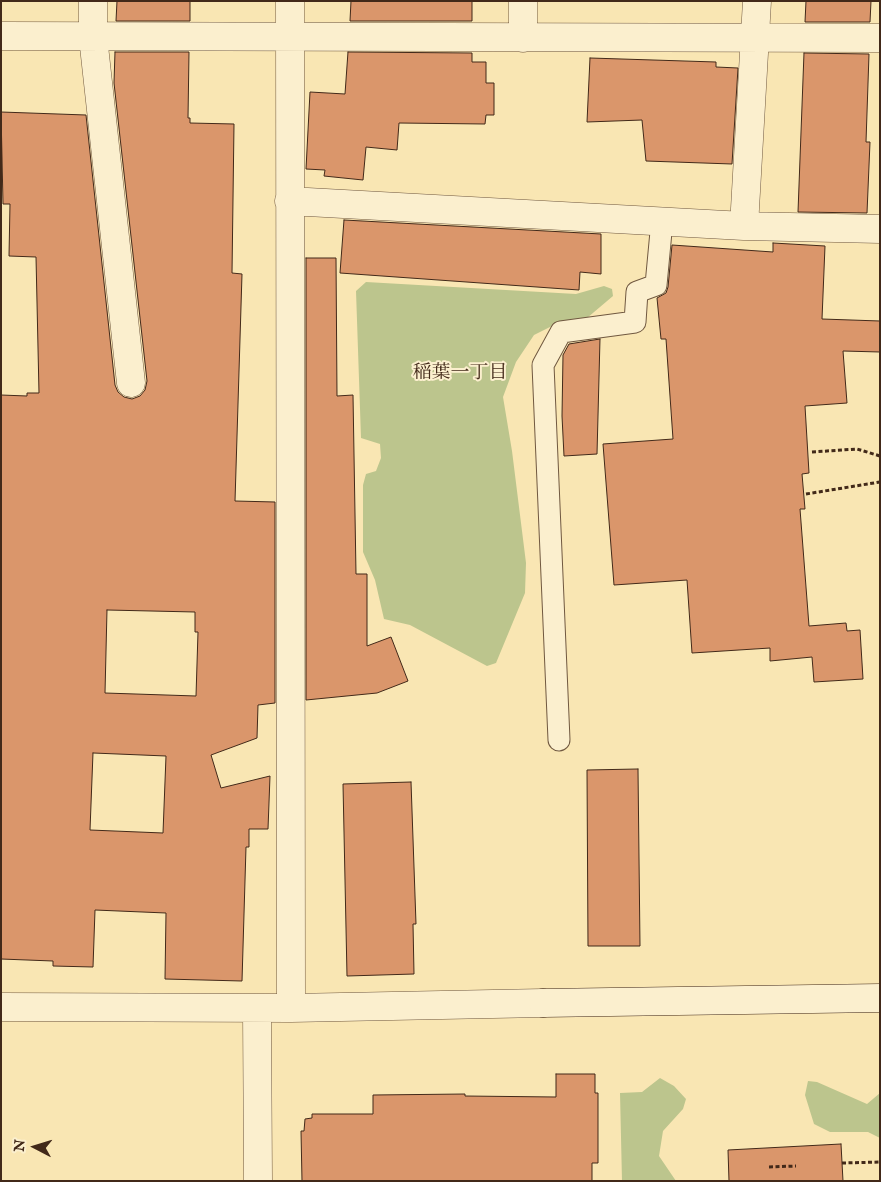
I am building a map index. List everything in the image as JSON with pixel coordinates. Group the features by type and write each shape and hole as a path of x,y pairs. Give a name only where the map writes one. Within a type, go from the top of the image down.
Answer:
{"street":[{"path":"93,1 93,37 131,383"},
{"path":"290,1 291,1008"},
{"path":"523,38 524,1"},
{"path":"744,226 757,1"},
{"path":"1,36 880,38"},
{"path":"289,201 662,222 880,230"},
{"path":"1,1007 291,1008 880,998"},
{"path":"257,1008 258,1181"}],"lane":[{"path":"559,740 543,365 561,332 635,322 637,292 656,285 662,222"}],"path":[{"path":"812,452 857,449 880,456"},
{"path":"806,494 880,482"},
{"path":"842,1163 880,1162"},
{"path":"769,1167 796,1166"}],"green space":[{"path":"366,282 576,294 604,286 612,289 613,296 587,318 556,324 534,335 516,362 503,397 512,451 526,563 525,593 496,663 487,666 410,625 384,619 375,580 363,552 363,485 366,474 376,471 381,458 380,444 361,438 356,291"},
{"path":"660,1078 674,1086 686,1099 683,1109 663,1131 659,1156 676,1181 622,1181 620,1093 642,1092"},
{"path":"808,1081 817,1082 867,1104 880,1093 880,1138 868,1132 830,1132 814,1124 805,1095"}],"building":[{"path":"117,1 190,1 190,21 116,21"},
{"path":"351,1 472,1 472,21 350,21"},
{"path":"806,1 871,1 870,22 805,22"},
{"path":"115,52 189,52 188,118 190,118 190,123 234,124 232,273 242,274 235,501 275,502 275,703 258,705 257,738 211,755 221,788 270,776 268,829 249,829 249,847 246,847 242,981 165,979 166,913 95,910 93,967 53,966 53,961 1,959 1,395 27,396 27,393 39,393 36,257 9,256 10,204 3,204 1,112 86,115 115,385 118,392 124,397 132,399 140,396 145,390 147,381 114,83","holes":["107,610 195,612 195,632 198,632 196,696 105,693","93,753 166,756 163,833 90,830"]},
{"path":"348,52 472,53 472,62 486,62 486,83 494,83 494,115 486,115 485,124 399,123 397,150 366,147 363,180 324,176 325,170 306,169 310,92 345,94"},
{"path":"804,53 869,54 866,142 870,142 867,213 798,212"},
{"path":"590,58 716,62 716,67 738,68 732,164 646,161 642,120 587,122"},
{"path":"344,220 601,234 601,274 580,272 579,290 340,273"},
{"path":"773,243 825,246 822,319 880,321 880,352 843,351 847,403 805,406 809,473 802,474 805,509 800,509 809,626 846,623 847,631 860,630 863,679 814,682 812,657 770,661 770,648 692,653 687,580 614,585 603,444 673,439 666,339 661,339 657,298 666,293 668,287 672,245 773,252"},
{"path":"306,258 336,258 337,396 353,395 356,574 367,574 367,646 391,637 408,681 377,693 306,700"},
{"path":"600,339 597,454 564,456 562,416 563,355 569,344"},
{"path":"638,769 640,946 588,946 587,770"},
{"path":"411,782 416,924 413,924 414,974 347,976 343,784"},
{"path":"556,1074 595,1074 595,1093 598,1093 598,1163 592,1163 592,1181 302,1181 301,1131 304,1131 305,1119 312,1118 312,1114 373,1114 373,1095 465,1094 465,1096 556,1097"},
{"path":"841,1144 843,1181 729,1181 728,1150"}],"district":[{"name":"稲葉一丁目","path":"460,374"}]}
